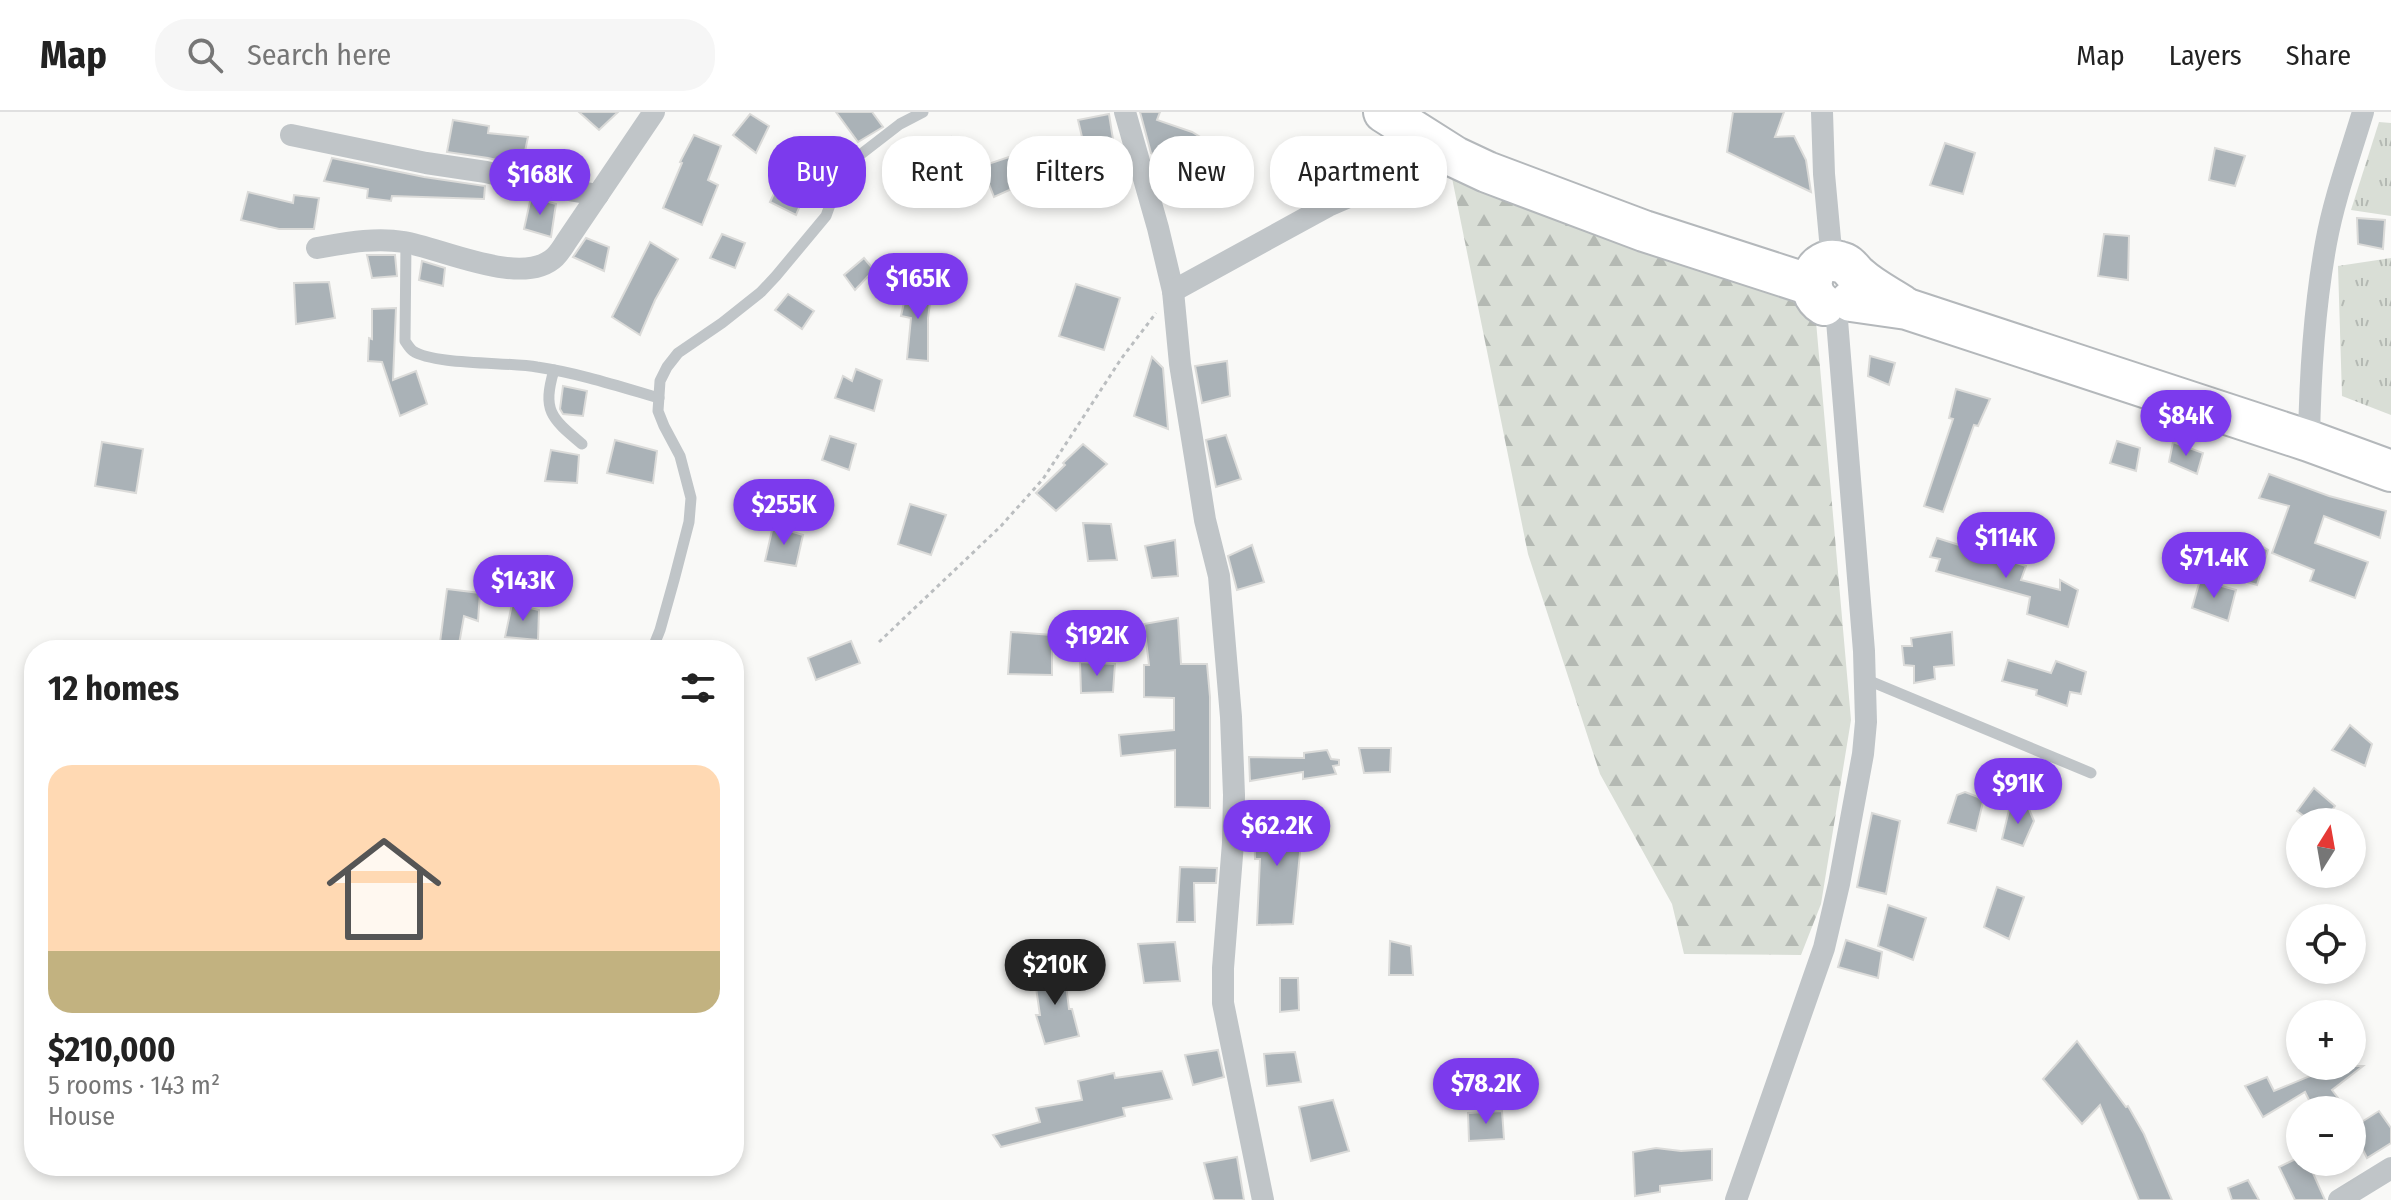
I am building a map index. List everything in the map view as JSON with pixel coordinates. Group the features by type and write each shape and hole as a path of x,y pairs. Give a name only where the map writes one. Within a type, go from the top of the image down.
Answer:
{"highway":[{"path":"1384,112 1455,157 1487,172 1644,231 1834,283"},
{"path":"1424,112 1463,136 1520,161 1834,283 2391,471"}],"street":[{"path":"317,248 359,241 406,242 476,263 516,269 554,259 654,112"},
{"path":"1125,112 1173,291 1180,364 1205,520 1219,576 1229,687 1233,831 1223,1003 1263,1200"},
{"path":"1736,1200 1824,948 1862,766 1866,722 1824,174 1822,112"},
{"path":"2309,441 2310,373 2326,241 2363,112"},
{"path":"291,135 598,195"},
{"path":"1173,291 1328,206 1455,157"},
{"path":"2339,1200 2391,1168"}],"lane":[{"path":"656,640 689,522 691,498 680,456 658,411 660,381 671,360 761,292 817,229 826,216 839,180 856,158 888,132 923,112"},
{"path":"406,242 405,341 412,350 443,359 554,370 659,398"},
{"path":"554,370 548,391 551,414 582,444"},
{"path":"1865,679 2091,773"}],"path":[{"path":"879,642 1001,526 1043,479 1121,359 1173,291"}],"green space":[{"path":"2379,122 2391,123 2391,216 2351,210"},
{"path":"1452,178 1815,310 1851,720 1821,904 1801,955 1684,954 1672,904 1600,774 1528,554"},
{"path":"2391,258 2391,415 2342,396 2338,266"}],"building":[{"path":"579,112 618,112 599,130"},
{"path":"836,112 872,112 883,127 866,137 854,136"},
{"path":"1140,112 1160,112 1157,120 1198,136 1149,136 1149,146"},
{"path":"1733,112 1784,112 1775,137 1794,136 1806,160 1811,192 1727,152"},
{"path":"750,114 769,126 756,153 733,135"},
{"path":"1109,114 1112,136 1082,136 1078,120"},
{"path":"453,120 489,126 488,133 528,137 522,166 447,152"},
{"path":"694,135 721,146 708,180 718,185 702,225 663,208"},
{"path":"1945,143 1975,153 1963,194 1930,185"},
{"path":"2215,148 2245,156 2235,186 2209,180"},
{"path":"332,158 485,186 484,199 392,196 391,201 367,198 368,189 324,181"},
{"path":"1007,158 1007,191 994,197 991,189 991,163"},
{"path":"248,192 293,203 294,195 319,198 314,229 279,229 241,220"},
{"path":"531,197 556,204 551,237 524,229"},
{"path":"782,208 799,208 796,215"},
{"path":"2357,218 2385,220 2383,249 2358,244"},
{"path":"722,234 745,243 735,268 710,258"},
{"path":"2104,234 2129,236 2128,280 2098,276"},
{"path":"586,238 609,247 604,271 573,257"},
{"path":"650,242 678,259 640,335 612,317"},
{"path":"367,255 395,255 397,276 372,278"},
{"path":"864,258 874,270 855,290 844,275"},
{"path":"422,261 445,268 443,286 419,280"},
{"path":"329,282 335,318 296,324 294,283"},
{"path":"908,284 932,288 928,361 907,359 911,318 901,316"},
{"path":"1076,284 1120,298 1104,350 1059,336"},
{"path":"788,294 814,311 802,329 775,310"},
{"path":"396,308 393,380 416,371 427,404 400,416 382,362 368,361 372,309"},
{"path":"1870,356 1895,363 1889,385 1868,376"},
{"path":"1152,357 1163,368 1168,429 1134,416"},
{"path":"1227,361 1230,396 1202,403 1195,366"},
{"path":"856,369 882,380 874,411 835,398 843,376 852,381"},
{"path":"563,386 587,391 583,416 563,414 560,409"},
{"path":"1956,389 1990,399 1978,426 1974,425 1943,512 1924,506 1953,419 1949,418"},
{"path":"1226,435 1241,479 1216,487 1206,440"},
{"path":"830,436 856,444 849,470 822,460"},
{"path":"615,440 657,451 653,483 607,473"},
{"path":"2117,441 2140,448 2136,471 2110,463"},
{"path":"102,442 143,449 136,493 95,486"},
{"path":"2173,442 2203,453 2197,474 2169,462"},
{"path":"1083,444 1107,464 1056,511 1036,493"},
{"path":"551,450 579,455 577,483 545,481"},
{"path":"2269,474 2329,496 2386,511 2380,538 2324,516 2315,543 2368,562 2355,598 2310,581 2314,570 2272,553 2289,506 2259,498"},
{"path":"910,504 946,515 931,555 898,544"},
{"path":"1083,523 1111,524 1117,560 1088,561"},
{"path":"773,526 803,535 796,566 765,561"},
{"path":"1937,538 2026,566 2021,580 2060,590 2060,580 2078,590 2068,627 2027,614 2030,597 1936,571 1940,559 1930,557"},
{"path":"2249,538 2268,550 2257,585 2234,578"},
{"path":"1175,540 1178,576 1152,578 1145,546"},
{"path":"1252,545 1264,582 1237,590 1228,556"},
{"path":"2200,580 2236,590 2228,621 2192,608"},
{"path":"447,589 480,593 478,621 464,616 460,640 440,640"},
{"path":"512,604 539,610 538,640 505,637"},
{"path":"1178,618 1181,664 1207,664 1210,808 1175,807 1175,750 1121,756 1119,735 1174,730 1174,698 1144,697 1144,665 1149,665 1144,624"},
{"path":"1011,632 1052,635 1052,675 1008,674"},
{"path":"1952,632 1954,665 1934,667 1935,679 1914,683 1914,666 1904,665 1902,646 1912,646 1911,638"},
{"path":"851,641 860,663 816,680 808,658"},
{"path":"2008,660 2051,673 2056,661 2086,672 2081,694 2070,692 2067,706 2036,695 2037,690 2002,681"},
{"path":"1080,662 1115,664 1113,692 1081,693"},
{"path":"2350,725 2372,744 2365,766 2332,750"},
{"path":"1359,748 1391,748 1390,772 1364,773"},
{"path":"1327,750 1331,759 1339,760 1339,765 1333,766 1336,774 1303,779 1303,772 1250,781 1249,757 1304,758 1304,753"},
{"path":"2314,788 2335,806 2334,808 2299,808"},
{"path":"1965,792 1983,802 1976,831 1948,823 1957,795"},
{"path":"2029,809 2034,821 2023,846 2002,839 2009,810"},
{"path":"1872,813 1900,821 1886,894 1857,887"},
{"path":"1299,816 1300,853 1293,924 1257,925 1260,859 1255,859 1254,817"},
{"path":"1180,867 1217,868 1216,883 1194,883 1195,922 1177,922"},
{"path":"1997,887 2024,897 2009,939 1984,927"},
{"path":"1888,905 1926,918 1913,960 1878,946"},
{"path":"1846,940 1882,952 1878,978 1838,967"},
{"path":"1390,941 1411,946 1413,975 1389,975"},
{"path":"1175,942 1180,981 1144,983 1138,944"},
{"path":"1064,968 1069,1009 1072,1009 1079,1036 1045,1044 1036,1015 1040,1015 1034,974"},
{"path":"1280,978 1298,978 1299,1010 1280,1012"},
{"path":"2077,1041 2128,1106 2144,1134 2172,1200 2139,1200 2100,1105 2082,1124 2043,1079"},
{"path":"1218,1050 1224,1077 1193,1085 1185,1055"},
{"path":"1295,1052 1301,1082 1267,1086 1264,1054"},
{"path":"1162,1071 1172,1099 1123,1108 1125,1116 1001,1147 993,1135 1040,1122 1036,1108 1082,1100 1078,1081 1114,1073 1115,1078"},
{"path":"2267,1077 2274,1091 2300,1080 2345,1080 2332,1090 2336,1096 2307,1096 2305,1092 2298,1096 2286,1096 2286,1103 2263,1117 2245,1086"},
{"path":"1333,1100 1349,1151 1311,1161 1299,1107"},
{"path":"1502,1111 1504,1139 1469,1141 1468,1113"},
{"path":"2379,1111 2391,1128 2391,1143 2367,1158 2366,1156 2366,1119"},
{"path":"1656,1148 1681,1151 1712,1149 1712,1180 1660,1186 1660,1192 1635,1196 1633,1152"},
{"path":"1237,1157 1244,1200 1214,1200 1204,1163"},
{"path":"2286,1164 2286,1176 2314,1176 2325,1200 2295,1200 2279,1167"},
{"path":"2248,1180 2259,1200 2232,1200 2228,1188"}]}
